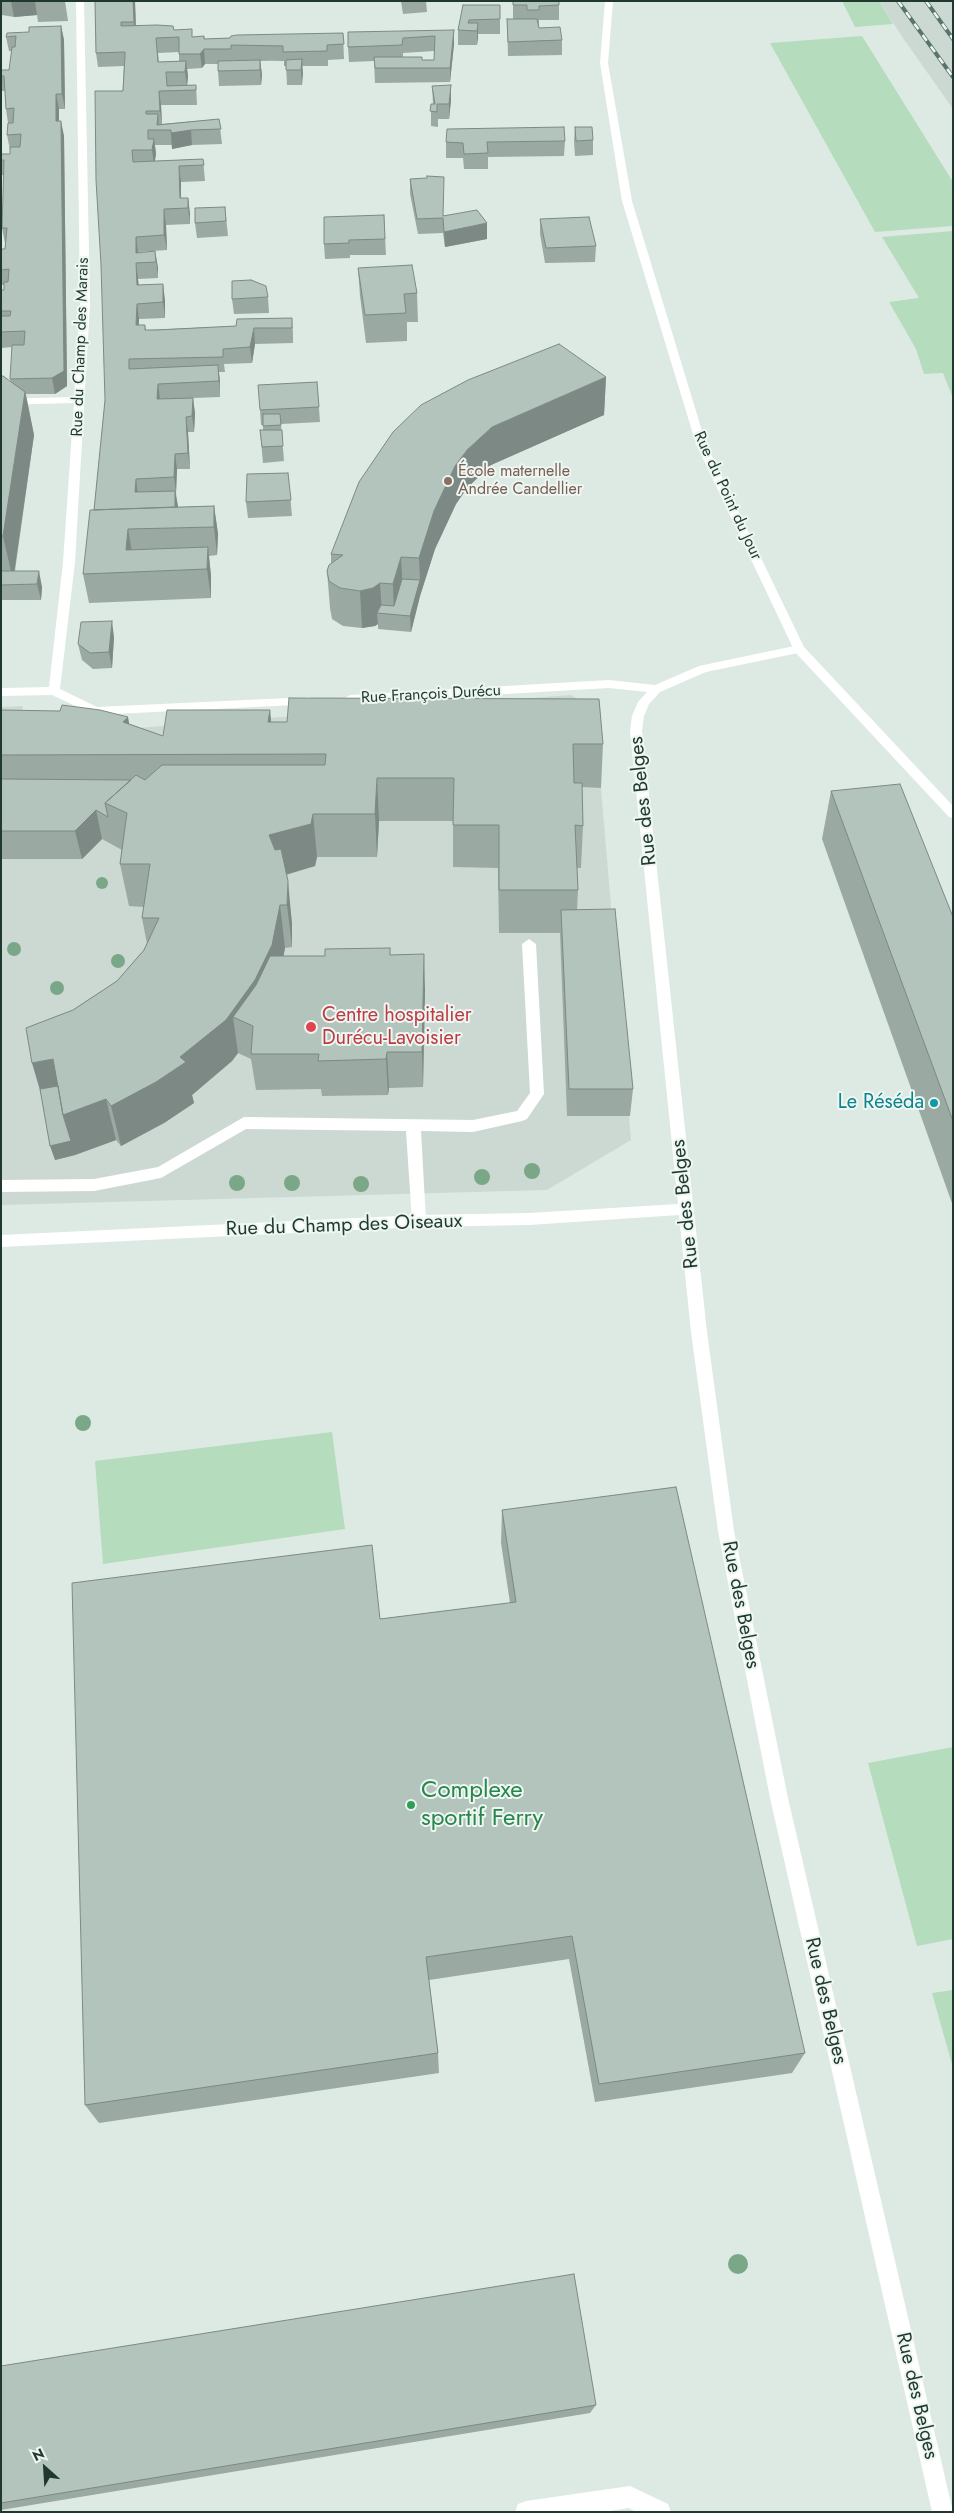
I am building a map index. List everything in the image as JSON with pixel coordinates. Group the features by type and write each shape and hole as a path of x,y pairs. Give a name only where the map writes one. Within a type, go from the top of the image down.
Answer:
{"street":[{"name":"Rue du Champ des Marais","path":"54,691 69,562 85,304 80,1"},
{"name":"Rue du Point du Jour","path":"608,1 604,63 627,201 700,444 799,649 953,814"},
{"path":"1,402 80,400"},
{"name":"Rue François Durécu","path":"340,700 609,684 656,689 702,669 799,649"},
{"name":"Rue des Belges","path":"656,689 641,709 636,731 699,1332 726,1532 778,1798 943,2512"},
{"path":"1,692 54,691 95,711 320,700"},
{"path":"1,1186 94,1185 161,1172 244,1123 473,1126 522,1115 537,1094 529,944"},
{"path":"413,1125 419,1221"},
{"name":"Rue du Champ des Oiseaux","path":"1,1241 419,1221 529,1219 687,1208"},
{"path":"526,2512 630,2497 660,2512"}],"shaded area":[{"path":"879,1 953,1 953,109 903,38"},
{"name":"Centre hospitalier Durécu-Lavoisier","path":"571,695 597,710 597,742 631,1140 547,1190 1,1205 1,707 23,706 18,737"}],"green space":[{"path":"842,1 879,1 893,24 855,27"},
{"path":"862,36 953,182 953,226 875,232 770,43"},
{"path":"953,231 953,398 943,373 924,374 916,349 889,302 919,298 882,237"},
{"path":"332,1432 345,1529 103,1564 95,1461"},
{"path":"953,1747 953,1939 917,1946 868,1763"},
{"path":"953,1990 953,2068 932,1993"}],"building":[{"path":"95,1 133,1 134,22 121,22 121,26 173,26 174,30 192,29 192,37 204,36 204,39 230,38 237,35 343,33 344,44 327,45 327,51 283,52 283,46 231,45 231,49 204,49 200,54 179,54 179,37 156,38 158,62 186,61 185,72 166,72 167,86 196,85 196,90 159,91 160,111 146,111 146,114 158,114 157,125 219,119 221,129 171,133 171,130 148,130 148,139 154,139 152,150 132,150 133,162 203,159 204,165 179,166 180,198 188,198 188,208 164,209 164,235 136,237 136,253 155,251 156,262 136,263 137,285 163,284 163,302 137,304 136,325 145,325 145,330 156,330 236,326 237,319 292,318 292,328 254,328 250,347 223,349 223,357 129,359 129,369 218,365 219,381 158,384 157,399 193,398 192,416 186,417 188,453 175,454 174,477 136,479 135,492 175,491 175,507 94,510 105,400 101,265 96,180 95,91 123,91 125,55 125,52 96,53"},
{"path":"513,1 559,1 559,5 539,6 539,10 527,10 527,5 513,5"},
{"path":"463,5 500,5 500,19 469,20 468,23 478,23 477,31 458,30"},
{"path":"507,19 537,19 539,28 560,27 562,40 508,42"},
{"path":"61,26 62,94 56,94 56,121 61,121 64,371 52,378 10,379 12,345 24,345 25,331 1,332 1,316 10,316 11,311 1,311 1,290 4,290 4,282 8,282 9,269 1,270 1,249 5,249 7,228 2,228 4,160 1,160 1,154 10,154 10,147 20,147 21,134 7,135 8,123 13,123 14,108 6,109 4,76 1,76 1,70 9,70 12,47 15,47 16,36 6,37 7,33 29,32 29,27"},
{"path":"454,30 450,68 375,68 374,57 422,57 422,60 434,60 435,36 403,38 402,45 348,47 348,32"},
{"path":"302,59 301,70 286,70 286,60"},
{"path":"260,60 260,70 218,71 218,61"},
{"path":"451,85 449,104 437,104 437,112 430,111 431,104 435,104 432,86"},
{"path":"564,127 565,141 487,142 488,153 464,154 463,143 446,142 447,129"},
{"path":"575,127 592,127 593,140 576,141"},
{"path":"427,176 444,177 443,216 477,210 487,223 444,232 443,218 417,219 410,179 427,178"},
{"path":"225,207 226,221 195,223 195,208"},
{"path":"384,215 385,239 349,240 349,243 324,244 324,217"},
{"path":"589,217 596,246 546,248 540,219"},
{"path":"412,265 417,293 404,294 406,313 365,315 358,268"},
{"path":"251,280 266,286 268,297 232,299 232,281"},
{"path":"559,344 606,377 492,427 467,450 455,466 434,511 419,558 401,557 393,584 380,583 373,588 360,591 340,588 329,581 327,571 329,565 343,555 331,554 359,482 393,432 421,405 468,380"},
{"path":"1,376 25,392 3,536 1,536"},
{"path":"317,382 319,407 260,410 258,385"},
{"path":"263,414 280,414 281,425 263,426"},
{"path":"260,430 282,430 283,446 262,447"},
{"path":"288,473 291,500 246,502 247,474"},
{"path":"214,506 214,527 128,529 126,550 208,547 207,569 83,574 90,510"},
{"path":"1,571 39,571 37,584 1,585"},
{"path":"402,579 420,580 410,616 377,613 381,605 394,606"},
{"path":"112,621 109,652 90,653 78,644 81,622"},
{"path":"289,698 599,699 603,744 573,744 574,783 582,783 583,826 575,825 578,890 499,890 499,825 453,825 454,778 377,778 375,814 313,814 311,824 269,835 275,850 281,849 288,881 287,905 280,905 272,945 255,980 226,1020 180,1057 186,1062 156,1082 111,1106 106,1099 63,1115 53,1059 32,1063 26,1028 73,1010 117,981 144,950 159,918 142,918 150,864 120,864 127,813 105,803 136,775 145,780 162,765 325,765 326,754 1,755 1,710 60,711 62,705 100,710 128,717 123,722 163,736 167,710 270,710 268,722 287,722"},
{"path":"1,779 131,780 105,803 108,817 96,810 75,831 1,831"},
{"path":"900,784 953,917 953,1121 831,791"},
{"path":"615,909 633,1089 569,1089 561,910"},
{"path":"390,948 390,955 424,954 422,1052 387,1052 386,1059 318,1061 319,1054 251,1054 253,1026 233,1017 256,985 270,956 325,956 325,949"},
{"path":"58,1086 63,1115 71,1141 50,1146 40,1089"},
{"name":"Complexe sportif Ferry","path":"676,1487 805,2053 599,2084 572,1936 426,1957 438,2053 85,2105 72,1583 372,1545 380,1619 516,1602 502,1510"},
{"path":"574,2274 596,2405 1,2503 1,2366"}],"railway":[{"path":"898,1 953,77"},
{"path":"926,1 953,39"}],"place":[{"name":"École maternelle Andrée Candellier","path":"448,481"},
{"name":"Centre hospitalier Durécu-Lavoisier","path":"311,1027"},
{"name":"Le Réséda","path":"934,1103"},
{"name":"Complexe sportif Ferry","path":"411,1805"}]}
